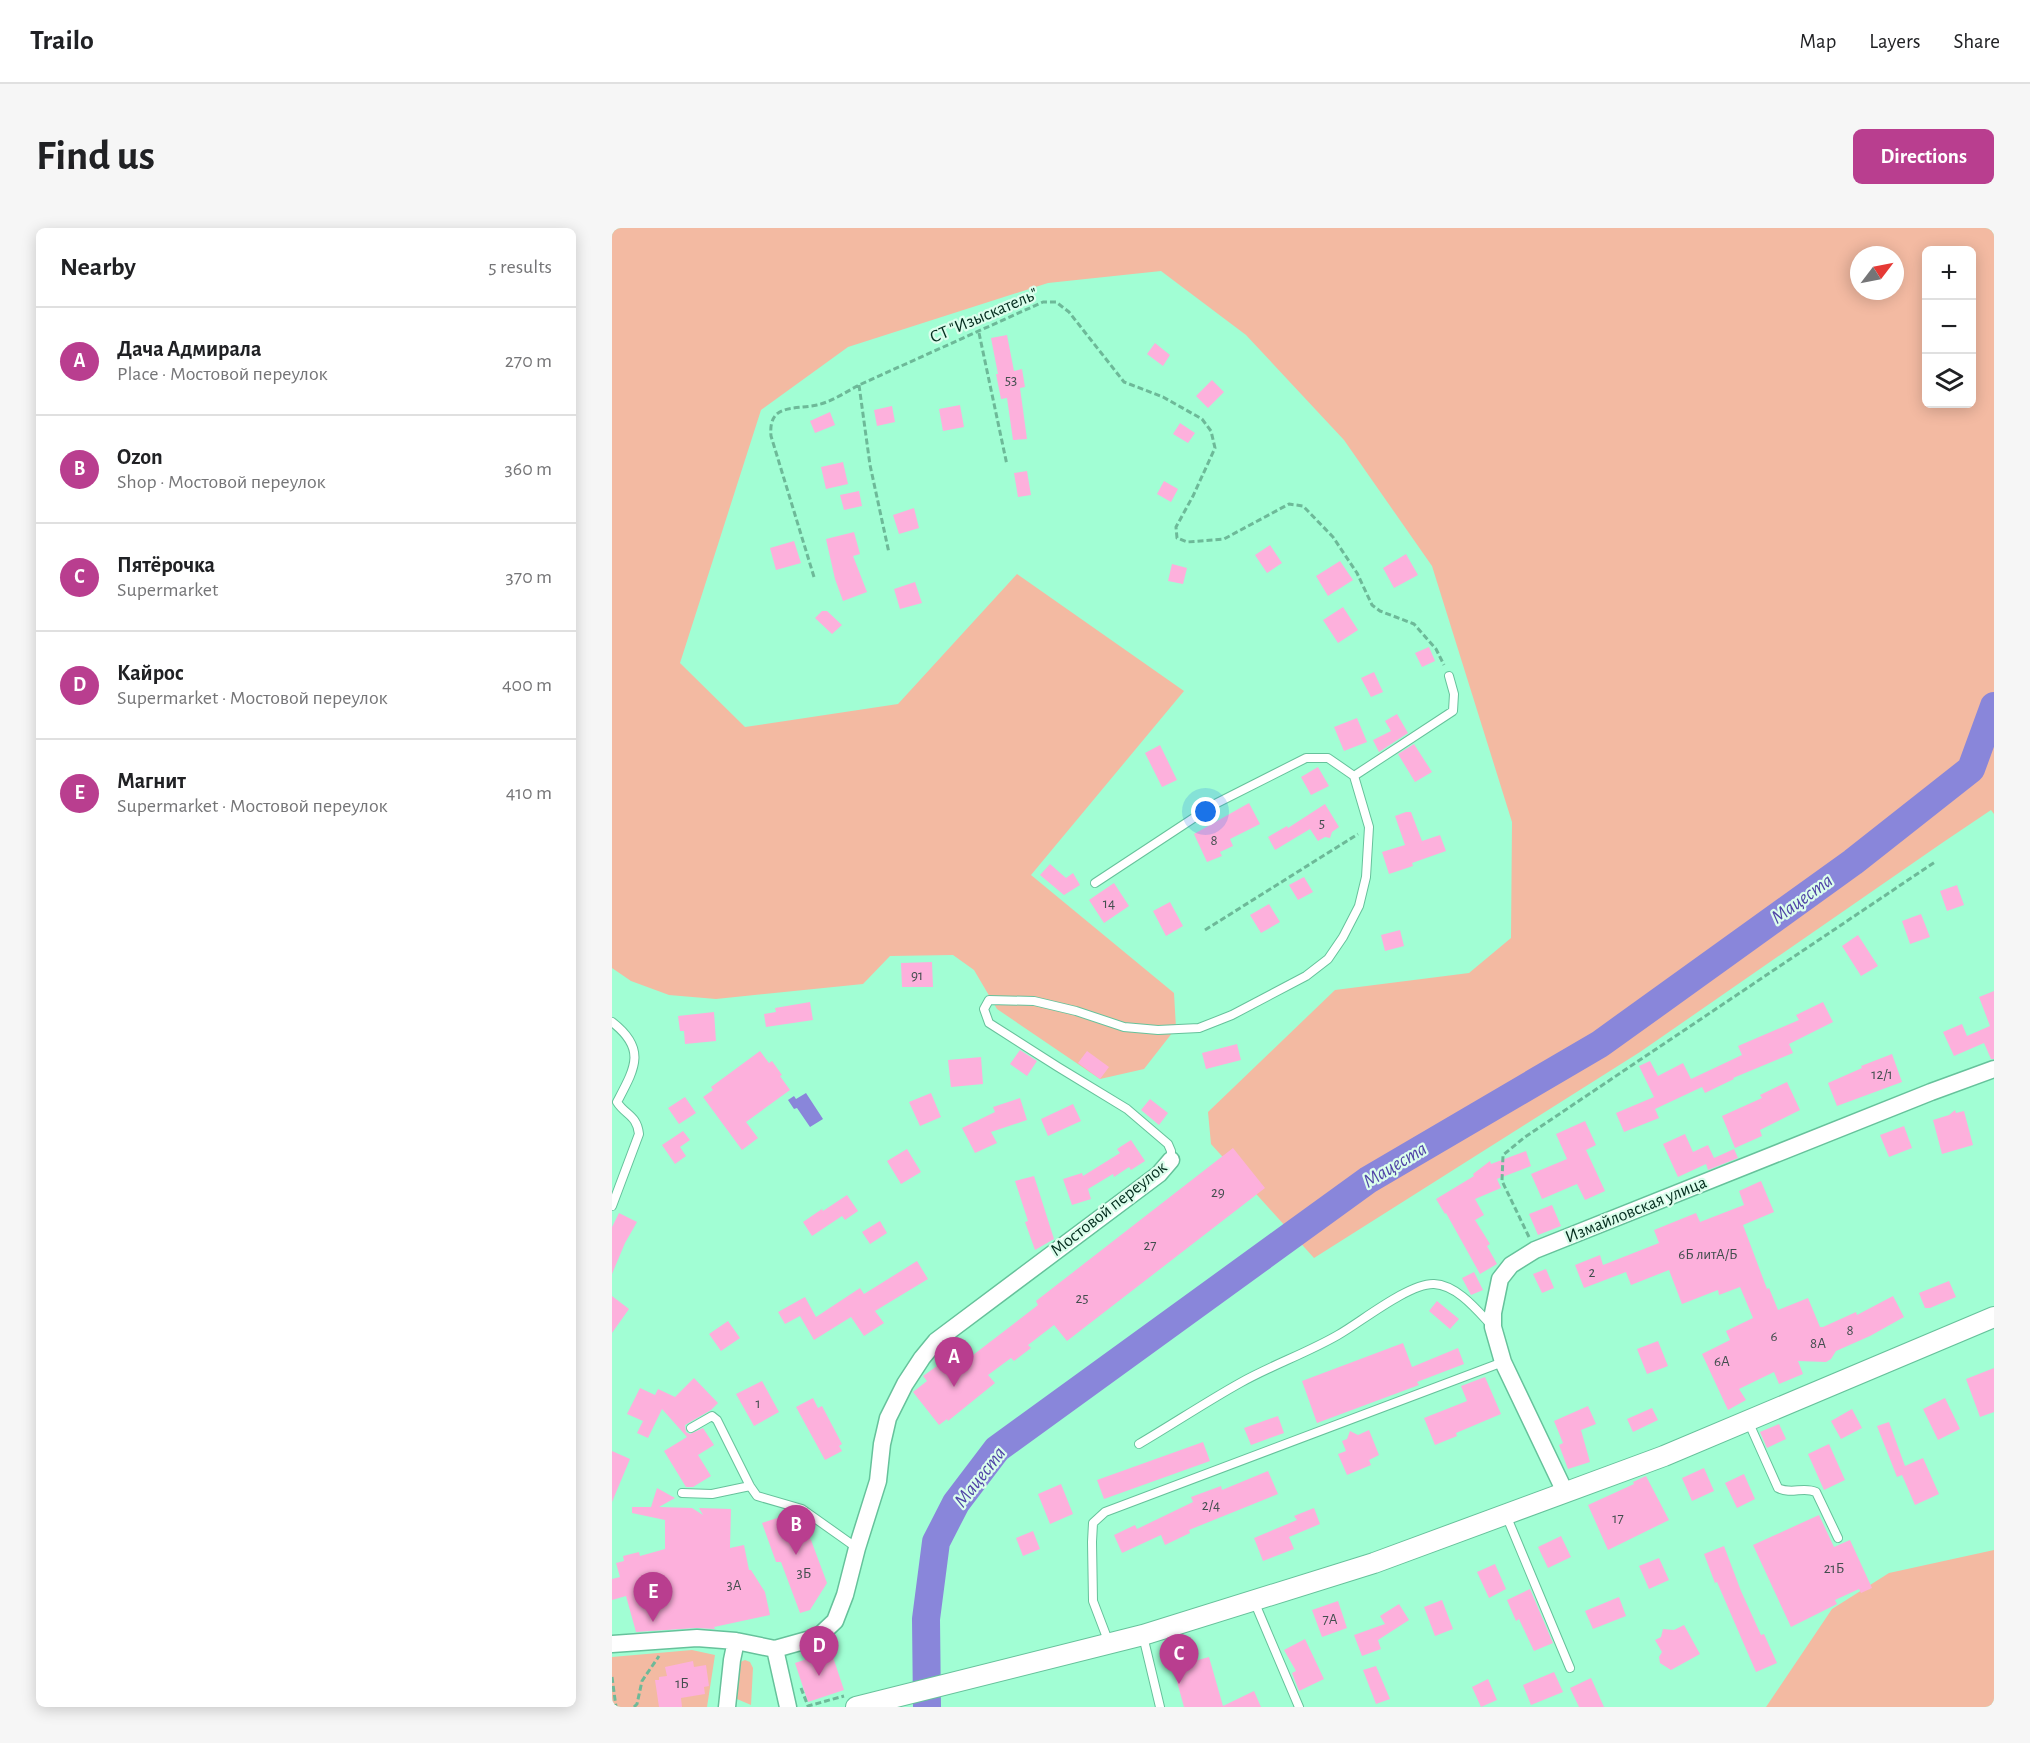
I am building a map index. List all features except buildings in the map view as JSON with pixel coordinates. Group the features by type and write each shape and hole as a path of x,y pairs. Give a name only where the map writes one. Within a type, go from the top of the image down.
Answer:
{"street":[{"name":"Измайловская улица","path":"1565,1492 1503,1362 1493,1327 1492,1313 1500,1279 1511,1265 1535,1250 1994,1069"},
{"name":"Мостовой переулок","path":"612,1644 697,1638 736,1641 775,1649 818,1637 835,1621 845,1595 878,1480 888,1418 905,1384 922,1358 936,1341 1159,1174 1171,1160"},
{"path":"853,1701 1035,1662 1143,1635 1374,1563 1664,1456 1994,1317"},
{"path":"727,1707 736,1641"},
{"path":"775,1649 788,1707"}],"lane":[{"path":"1354,776 1453,711 1454,694 1449,676"},
{"path":"1095,883 1215,804 1306,758 1328,758 1354,776 1369,826"},
{"name":"Мостовой переулок","path":"1171,1160 1168,1144 1127,1109 989,1023 984,1009 989,1000 1034,1001 1076,1011 1124,1027 1158,1030 1199,1028 1232,1015 1306,976 1328,959 1359,906 1366,877 1369,826"},
{"path":"612,1022 624,1031 632,1042 634,1054 632,1074 617,1102 633,1116 639,1134 612,1206"},
{"path":"1139,1444 1240,1383 1314,1348 1409,1291 1431,1283 1446,1285 1493,1327"},
{"path":"1109,1643 1094,1602 1092,1542 1093,1523 1105,1512 1503,1362"},
{"path":"691,1428 712,1416 717,1420 750,1486 758,1496 802,1509 857,1548"},
{"path":"1748,1421 1778,1488 1786,1492 1809,1488 1816,1492 1838,1538"},
{"path":"682,1493 712,1494 750,1486"},
{"path":"1506,1515 1570,1668"},
{"path":"1254,1601 1299,1707"},
{"path":"1143,1635 1160,1707"}],"path":[{"name":"СТ \"Изыскатель\"","path":"814,577 771,436 770,424 776,415 792,407 817,405 1043,302 1056,302 1070,312 1124,382 1172,402 1202,419 1211,431 1215,448 1176,527 1177,538 1187,542 1224,539 1289,504 1304,506 1333,537 1357,573 1372,605 1380,611 1414,624 1436,649 1449,676"},
{"path":"979,333 1007,465"},
{"path":"859,385 870,465 889,553"},
{"path":"1204,930 1369,826"},
{"path":"1535,1250 1502,1181 1503,1155 1525,1137 1935,862"},
{"path":"634,1707 642,1681 662,1652 660,1640"},
{"path":"612,1677 616,1707"},
{"path":"800,1684 808,1706 853,1701"}],"shaded area":[{"path":"612,228 1994,228 1994,814 1991,810 1640,1052 1314,1258 1211,1144 1208,1112 1335,990 1469,973 1511,938 1512,822 1432,566 1344,440 1246,335 1161,271 1048,283 848,347 761,410 680,663 745,727 898,704 1017,574 1184,691 1031,875 1174,993 1176,1028 1144,1069 1100,1079 997,1009 974,970 953,955 890,956 863,984 716,999 669,995 631,981 612,968"},
{"path":"806,1093 823,1119 810,1127 797,1108 794,1109 788,1100 794,1096 796,1099"},
{"path":"1994,1550 1994,1707 1766,1707 1832,1609 1889,1573"},
{"path":"692,1650 715,1655 707,1707 612,1707 612,1657"},
{"path":"745,1660 750,1662 753,1668 751,1705 737,1699 733,1707 736,1664"}],"waterway":[{"name":"Мацеста","path":"927,1707 926,1619 936,1542 956,1503 997,1449 1368,1180 1600,1044 1853,862 1971,769 1994,706"}],"place":[{"name":"Дача Адмирала","path":"954,1387"},
{"name":"Ozon","path":"796,1555"},
{"name":"Магнит","path":"653,1622"},
{"name":"Кайрос","path":"819,1676"},
{"name":"Пятёрочка","path":"1179,1684"}]}
